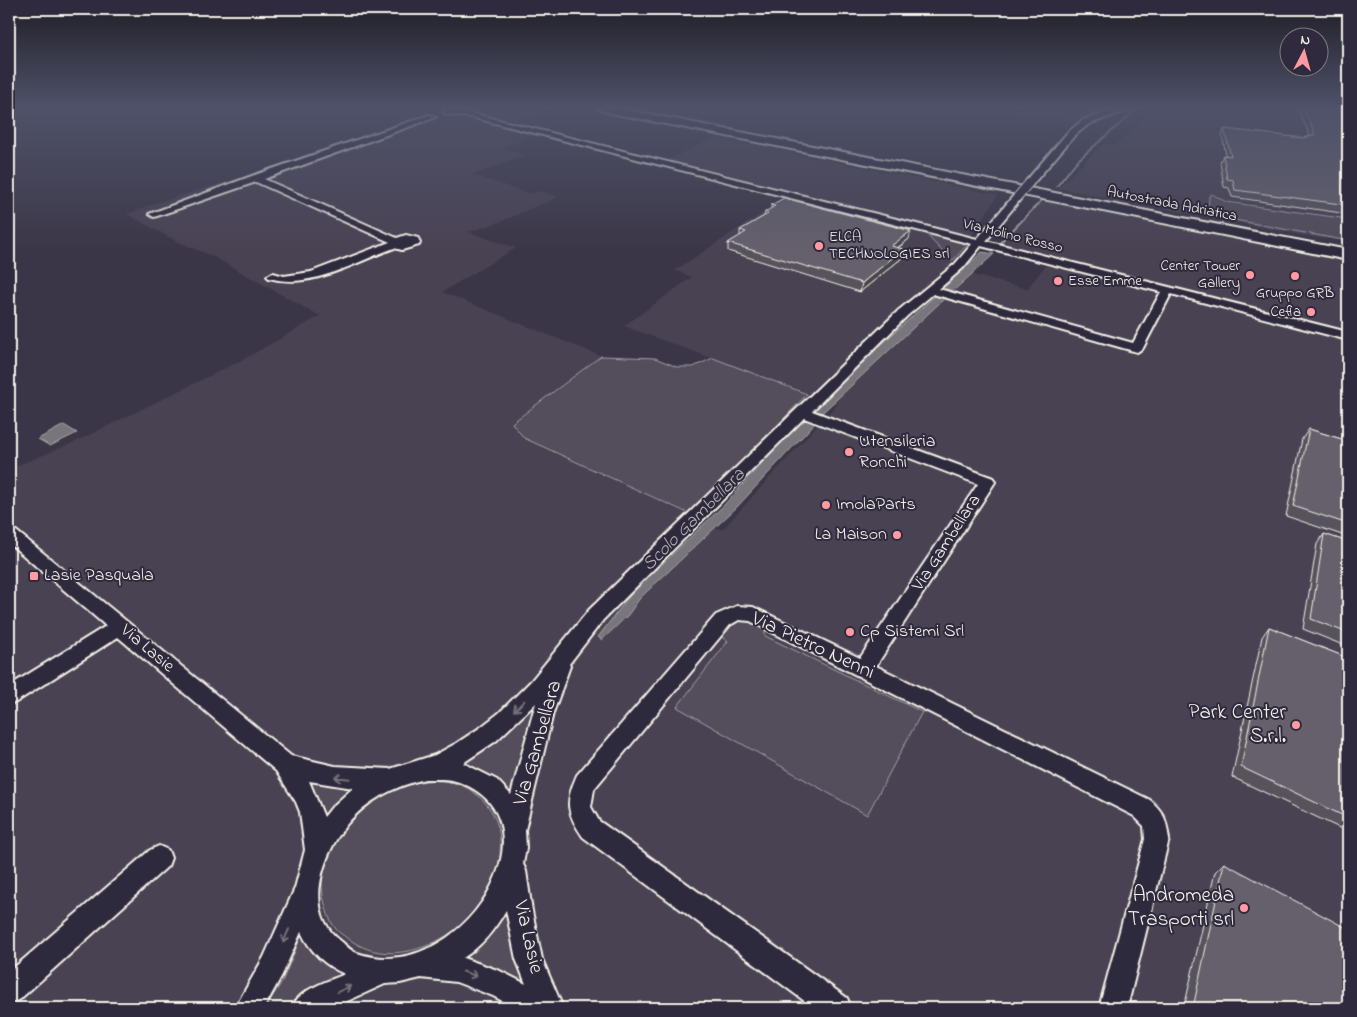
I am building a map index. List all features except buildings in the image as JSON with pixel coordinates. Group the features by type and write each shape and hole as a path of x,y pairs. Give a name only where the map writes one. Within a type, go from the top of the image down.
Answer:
{"highway":[{"name":"Autostrada Adriatica","path":"846,156 1348,256"},
{"name":"Autostrada Adriatica","path":"876,156 1348,248"}],"street":[{"path":"154,214 313,156"},
{"name":"Via Molino Rosso","path":"642,156 1348,336"},
{"name":"Via Gambellara","path":"425,769 452,758 494,730 520,706 564,657 596,615 903,313 959,266 1052,156"},
{"path":"255,178 395,243 312,276 288,280 278,279 273,276"},
{"path":"931,290 1136,348 1167,291"},
{"name":"Via Gambellara","path":"801,412 987,482 864,669"},
{"name":"Via Lasie","path":"9,534 284,764 305,794 315,824 316,850"},
{"name":"Via Pietro Nenni","path":"837,1008 591,829 580,812 579,796 585,782 723,620 737,613 753,614 864,669 1142,808 1155,821 1157,839 1112,1008"},
{"path":"9,696 120,626"},
{"name":"Via Gambellara","path":"513,829 543,713 564,657"},
{"name":"Via Lasie","path":"284,764 312,773 342,778 391,778 425,769 446,769 465,774 482,782 497,794 507,810 513,829 515,846 513,864 519,911 529,959 549,1008"},
{"name":"Via Lasie","path":"391,778 367,792 340,815 326,832 316,850 309,871 306,892 309,916 319,938 335,955 357,967 383,971 402,970 422,965 449,952 473,935 492,913 501,897 513,864"},
{"path":"9,990 160,858"},
{"path":"249,1008 273,966 306,892"},
{"name":"Via Lasie","path":"422,965 456,969 500,985 543,1008"},
{"path":"306,1008 314,1002 383,971"}],"shaded area":[{"path":"302,156 522,156 473,175 530,194 540,191 558,197 500,222 468,232 516,248 442,292 601,356 512,423 524,438 722,530 837,404 624,326 692,277 675,270 787,197 666,164 670,162 665,161 675,156 811,156 998,195 950,269 1027,289 1051,259 1002,245 1025,218 1043,201 1348,262 1348,1008 9,1008 9,469 75,442 246,358 320,316 214,257 176,241 127,214 159,202"},
{"path":"1090,156 1348,156 1348,241 1316,238 1058,188"},
{"path":"1212,194 1226,202 1348,219 1348,241 1208,215 1209,196"},
{"path":"788,197 958,239 967,245 953,260 940,257 944,253 925,233 786,199"},
{"path":"982,252 994,254 952,292 942,289"},
{"path":"936,295 946,297 822,413 813,410 874,351"},
{"path":"601,356 655,358 677,367 693,367 713,358 807,394 692,515 524,438 512,423"},
{"path":"804,419 815,423 737,507 640,598 628,615 602,640 598,637 631,594 724,505 801,420"},
{"path":"64,425 77,433 50,446 38,439"},
{"path":"745,617 765,621 765,636 922,712 867,815 677,707 728,641 721,636 731,623"},
{"path":"545,686 514,799 493,777 458,764 510,729"},
{"path":"305,778 364,786 324,822 318,802"},
{"path":"441,780 460,785 474,792 487,805 496,821 500,846 497,870 487,893 472,914 452,932 430,944 405,952 380,952 359,945 336,929 325,906 322,879 332,847 352,819 379,797 405,785"},
{"path":"510,907 532,987 456,962 486,939"},
{"path":"307,922 364,975 311,998 297,1008 265,1008 282,982"}],"waterway":[{"name":"Scolo Gambellara","path":"1077,161 1082,156"},
{"name":"Scolo Gambellara","path":"1057,186 1076,162"},
{"name":"Scolo Gambellara","path":"999,244 1042,200"}],"place":[{"name":"ELCA TECHNOLOGIES srl","path":"819,246"},
{"name":"Center Tower Gallery","path":"1250,275"},
{"name":"Gruppo GRB","path":"1295,276"},
{"name":"Esse Emme","path":"1058,281"},
{"name":"Cefla","path":"1311,312"},
{"name":"Utensileria Ronchi","path":"849,452"},
{"name":"ImolaParts","path":"826,505"},
{"name":"La Maison","path":"897,535"},
{"name":"Lasie Pasquala","path":"34,576"},
{"name":"Cp Sistemi Srl","path":"850,632"},
{"name":"Park Center S.r.l.","path":"1296,725"},
{"name":"Andromeda Trasporti srl","path":"1244,908"}]}
